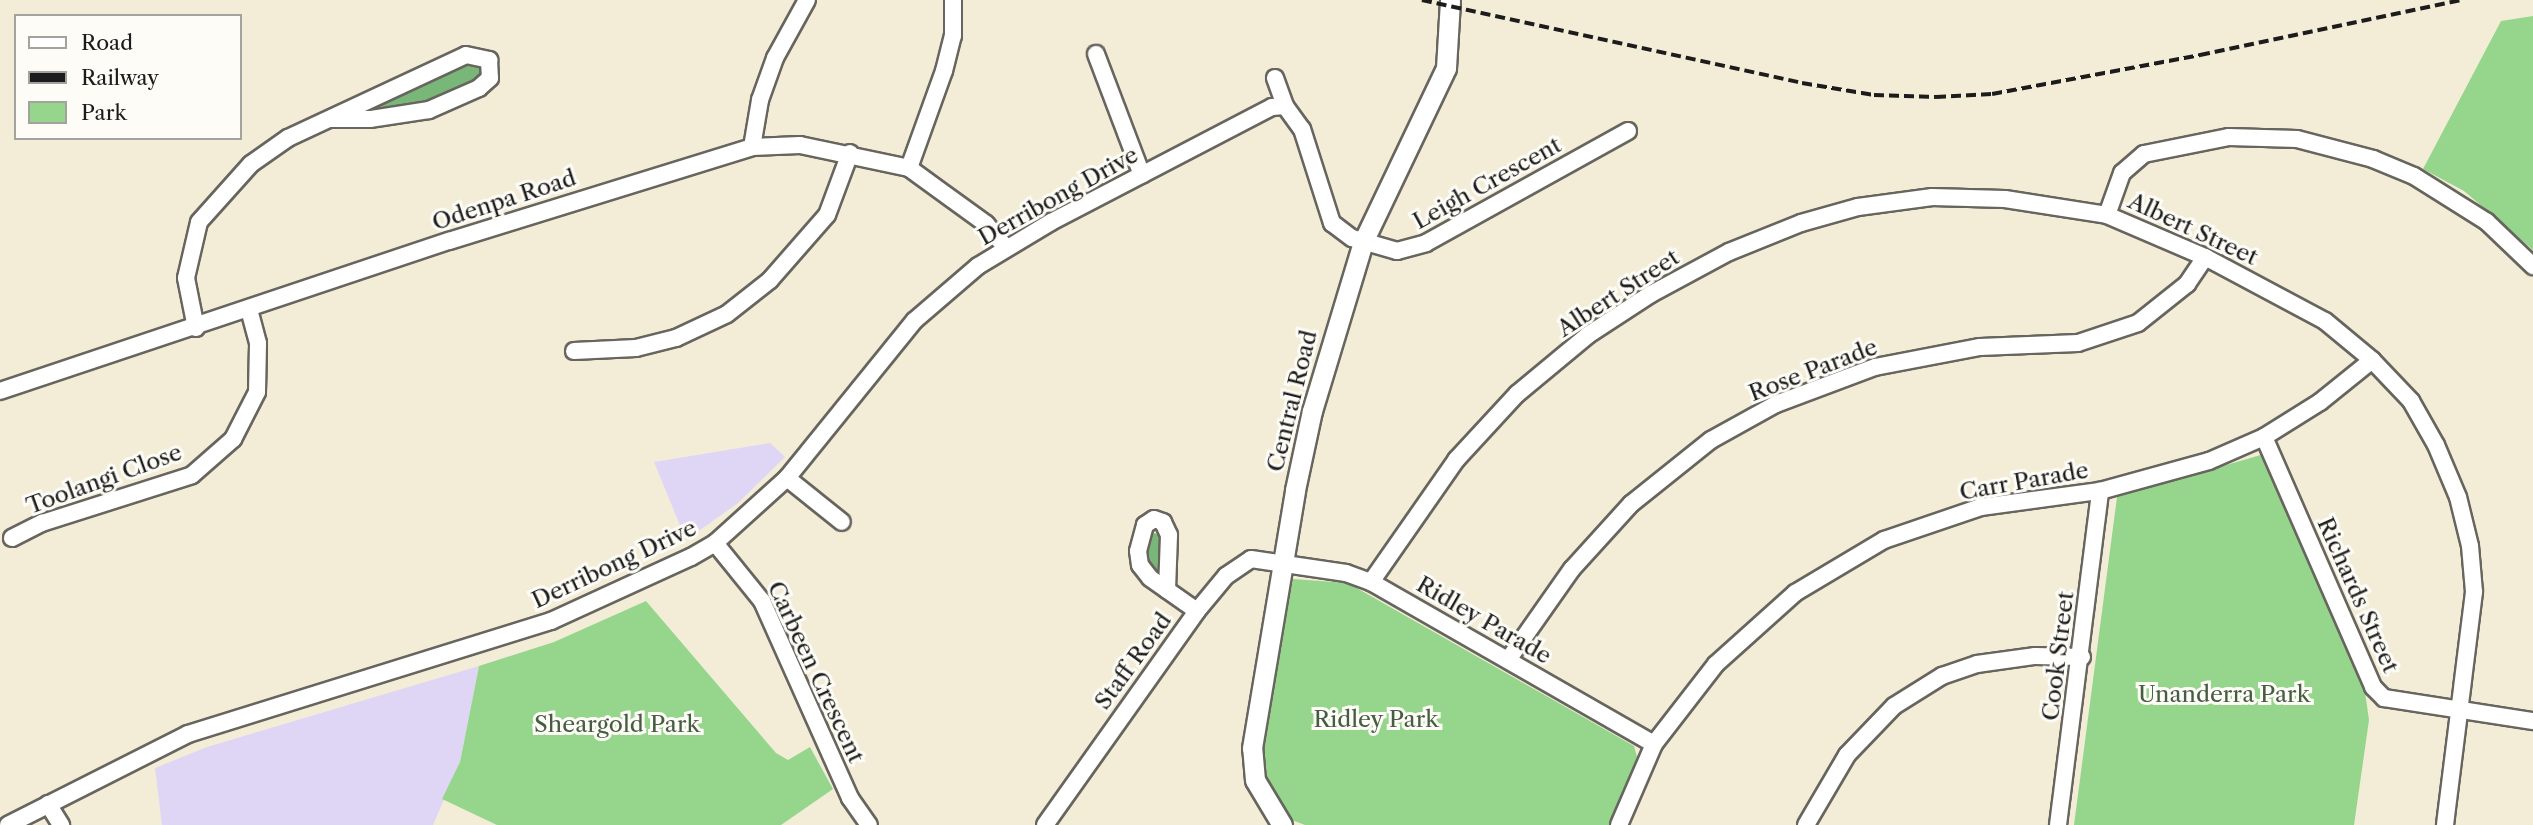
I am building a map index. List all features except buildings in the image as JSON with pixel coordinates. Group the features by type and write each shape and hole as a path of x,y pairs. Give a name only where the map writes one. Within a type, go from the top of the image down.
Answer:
{"main road":[{"name":"Central Road","path":"1282,825 1263,800 1252,764 1281,561 1312,411 1363,242 1441,80 1451,41 1450,0"}],"street":[{"path":"752,146 760,100 775,58 807,0"},
{"path":"909,168 950,48 953,0"},
{"path":"1096,54 1142,175"},
{"path":"196,328 186,278 199,222 251,164 288,138 466,55 488,60 490,78 479,88 429,110 370,119 331,119"},
{"path":"1275,78 1285,106 1302,129 1332,223 1363,242"},
{"name":"Derribong Drive","path":"8,825 188,734 551,621 715,543 787,478 914,321 1006,248 1272,107 1285,106"},
{"name":"Leigh Crescent","path":"1363,242 1409,251 1628,131"},
{"path":"2106,215 2122,173 2144,154 2229,137 2297,139 2373,159 2414,176 2487,222 2533,266"},
{"name":"Odenpa Road","path":"0,391 196,328 449,241 752,146 800,145 850,153 909,168 986,224 1006,248"},
{"path":"574,351 636,348 676,338 727,314 770,280 827,215 850,153"},
{"name":"Albert Street","path":"1371,582 1456,460 1517,394 1588,335 1651,294 1729,252 1824,217 1932,197 2005,199 2106,215 2206,257 2325,321 2372,360 2411,401 2458,497 2470,546 2474,592 2445,825"},
{"name":"Rose Parade","path":"1508,660 1572,569 1631,504 1711,440 1776,404 1875,367 1980,347 2078,343 2138,323 2187,284 2206,257"},
{"name":"Toolangi Close","path":"12,538 42,523 192,475 233,439 257,392 258,343 249,310"},
{"name":"Carr Parade","path":"1619,825 1654,744 1716,664 1786,602 1884,540 1981,507 2100,491 2209,461 2264,437 2320,402 2372,360"},
{"name":"Richards Street","path":"2264,437 2373,687 2384,698 2533,721"},
{"path":"787,478 842,522"},
{"name":"Cook Street","path":"2058,825 2082,657 2100,491"},
{"name":"Carbeen Crescent","path":"715,543 762,601 850,798 869,825"},
{"name":"Staff Road","path":"1050,823 1197,611 1242,563 1258,559 1281,561"},
{"name":"Ridley Parade","path":"1281,561 1371,582 1654,744"},
{"path":"1167,590 1197,611"},
{"path":"1806,825 1847,755 1894,706 1942,676 1977,664 2035,656 2082,657"},
{"path":"48,804 61,825"}],"shaded area":[{"path":"770,443 785,457 738,503 686,540 654,462"},
{"path":"479,666 460,762 433,825 162,825 155,768 207,747"}],"green space":[{"path":"2533,16 2533,250 2464,191 2423,169 2501,21"},
{"path":"465,62 482,64 483,76 472,86 427,104 355,113"},
{"name":"Unanderra Park","path":"2264,454 2365,692 2369,720 2354,825 2074,825 2117,497"},
{"path":"1152,533 1160,534 1163,547 1162,581 1143,557"},
{"name":"Ridley Park","path":"1293,579 1348,583 1634,746 1637,757 1610,825 1305,825 1289,819 1262,782 1263,746"},
{"name":"Sheargold Park","path":"646,601 776,753 788,760 810,747 833,789 781,825 497,825 442,799 460,762 479,666 554,642"}],"railway":[{"path":"1422,0 1802,83 1874,95 1936,97 1992,94 2200,55 2462,0"}]}
